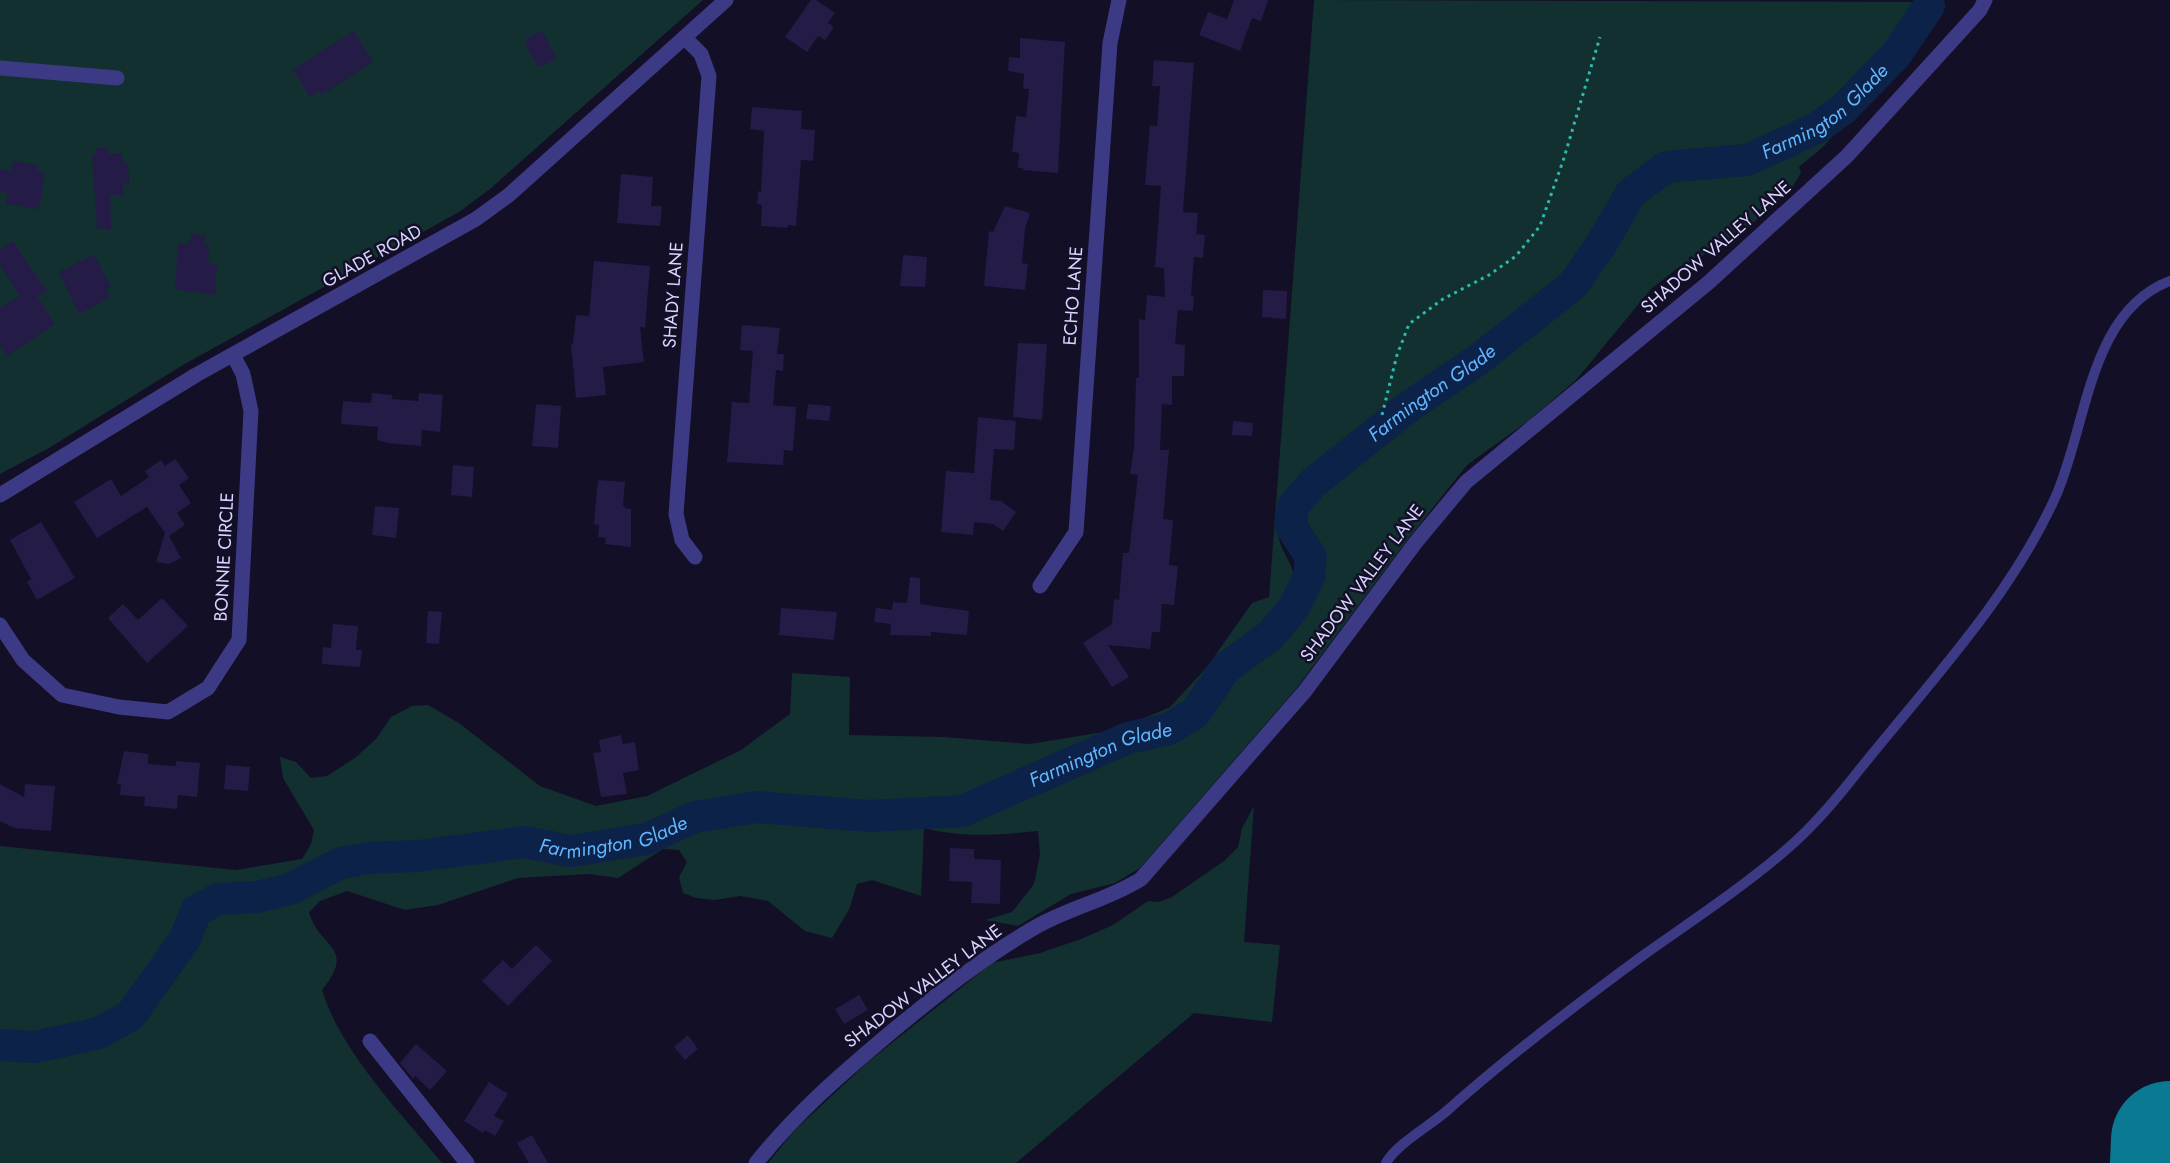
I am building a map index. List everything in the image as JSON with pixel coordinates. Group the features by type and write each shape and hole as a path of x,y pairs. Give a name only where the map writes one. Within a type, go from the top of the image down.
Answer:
{"street":[{"name":"GLADE ROAD","path":"0,495 233,355 476,219 509,195 726,0"},
{"name":"ECHO LANE","path":"1040,586 1076,532 1110,43 1119,0"},
{"name":"SHADOW VALLEY LANE","path":"756,1163 788,1124 826,1086 962,976 1034,928 1064,912 1127,888 1141,879 1305,691 1416,542 1466,482 1708,283 1847,156 1980,10 1985,0"},
{"name":"SHADY LANE","path":"685,38 701,54 709,76 676,514 682,540 695,557"},
{"path":"0,68 117,78"},
{"name":"BONNIE CIRCLE","path":"0,625 23,660 62,695 119,707 168,712 208,688 239,640 251,411 243,374 233,355"},
{"path":"370,1041 467,1163"}],"lane":[{"path":"1386,1163 1391,1153 1433,1123 1528,1042 1787,849 1829,808 1999,596 2030,547 2056,496 2110,335 2136,300 2156,286 2170,281"}],"path":[{"path":"1382,415 1397,355 1409,324 1443,299 1489,274 1516,256 1540,226 1564,158 1600,37"}],"green space":[{"path":"0,0 703,0 490,189 459,212 183,365 49,448 0,474"},
{"path":"1314,0 1935,2 1933,21 1824,146 1799,167 1801,173 1793,186 1737,238 1678,268 1651,289 1576,380 1528,421 1467,465 1408,539 1296,689 1140,868 1115,883 1071,894 1018,926 985,920 1012,912 1034,884 1040,855 1038,831 967,834 924,828 921,896 872,880 857,884 849,910 832,938 805,931 768,901 740,896 715,900 696,898 683,893 679,877 687,862 679,850 663,849 618,878 589,874 518,878 438,905 405,910 347,891 320,901 309,912 314,924 336,956 332,976 322,990 343,1036 358,1059 391,1103 442,1163 0,1163 0,1051 69,1047 103,1038 118,1030 132,1020 149,1000 202,916 210,908 224,902 262,900 298,889 342,868 430,860 515,848 577,856 656,840 694,821 755,811 870,818 964,813 1127,742 1173,731 1196,716 1225,673 1251,652 1278,637 1311,595 1321,567 1319,551 1307,527 1307,516 1310,502 1322,490 1383,439 1418,405 1572,296 1640,194 1657,179 1671,172 1744,166 1780,152 1839,119 1921,29 1932,6 1926,5 1889,53 1848,97 1826,117 1801,133 1774,146 1745,155 1673,161 1660,165 1647,173 1633,184 1614,207 1585,260 1562,289 1444,377 1352,439 1307,476 1287,501 1279,520 1279,540 1294,576 1287,603 1234,655 1192,709 1171,724 1113,741 972,801 939,810 881,813 755,804 713,810 633,835 592,844 574,844 511,835 439,849 370,853 331,860 265,889 210,893 197,900 180,924 171,945 140,996 121,1014 105,1023 72,1034 36,1037 0,1036 0,846 236,870 302,859 311,844 314,830 283,778 280,757 296,762 311,778 327,776 355,758 376,739 391,717 412,706 428,705 459,723 540,786 596,806 647,796 741,750 790,714 792,673 850,677 849,735 943,737 1030,744 1116,730 1170,707 1207,667 1252,603 1269,597"},
{"path":"1254,806 1244,942 1280,945 1272,1022 1194,1013 1016,1163 768,1163 794,1131 868,1062 992,963 1040,953 1081,939 1113,925 1148,901 1159,902 1172,897 1224,861 1238,847 1242,828"}],"building":[{"path":"811,0 816,0 835,13 828,23 834,27 825,40 818,36 807,52 785,37"},
{"path":"1234,0 1268,0 1261,21 1252,18 1240,51 1199,35 1208,12 1227,19"},
{"path":"354,31 373,62 321,95 319,91 310,97 293,70"},
{"path":"542,31 557,59 538,67 526,45 526,39"},
{"path":"1020,38 1065,42 1058,173 1018,168 1019,153 1012,152 1016,116 1026,117 1029,89 1023,89 1024,74 1008,71 1009,57 1020,58"},
{"path":"1154,60 1194,63 1183,212 1198,213 1196,234 1205,235 1203,258 1194,257 1191,296 1194,296 1193,311 1178,310 1175,344 1185,345 1184,376 1172,376 1172,405 1162,404 1160,450 1169,450 1163,519 1173,520 1169,565 1178,566 1174,605 1162,604 1160,632 1152,632 1150,649 1108,645 1129,677 1112,687 1083,643 1112,624 1114,599 1119,600 1123,553 1129,553 1138,475 1130,474 1134,448 1136,378 1139,378 1139,319 1145,320 1147,295 1165,297 1164,268 1155,267 1161,186 1145,185 1150,125 1157,126 1160,86 1152,86"},
{"path":"752,107 802,111 801,129 815,130 813,161 801,160 796,226 788,225 787,228 761,226 762,205 757,204 758,191 761,192 764,131 750,129"},
{"path":"95,148 108,148 108,154 122,153 123,163 128,162 129,184 123,185 123,195 110,195 111,229 97,229 92,156 95,155"},
{"path":"13,161 38,165 37,171 45,172 39,209 6,204 8,193 0,192 0,169 11,171"},
{"path":"621,174 653,177 651,206 662,206 660,226 617,223"},
{"path":"1005,206 1030,213 1025,229 1022,263 1028,264 1025,290 984,286 989,231 993,232"},
{"path":"191,234 205,235 204,244 209,245 208,263 217,264 215,295 175,289 178,243 190,243"},
{"path":"13,241 47,291 37,296 55,324 8,356 0,344 0,308 20,295 0,265 0,249"},
{"path":"94,255 111,287 106,289 110,298 79,314 59,272"},
{"path":"903,255 927,257 925,287 900,286"},
{"path":"594,261 650,266 645,328 640,327 644,362 603,367 606,395 576,398 571,344 573,344 576,315 589,316"},
{"path":"1263,290 1287,291 1286,319 1262,317"},
{"path":"742,325 780,328 777,354 784,354 783,371 776,370 773,405 796,407 793,451 784,450 783,465 727,462 732,402 749,403 753,351 740,350"},
{"path":"1018,343 1047,344 1042,420 1013,417"},
{"path":"372,393 392,395 392,399 418,401 419,393 443,395 440,432 422,430 421,446 377,440 378,427 341,424 343,401 371,403"},
{"path":"536,404 561,406 558,448 532,446"},
{"path":"808,404 831,406 829,421 806,419"},
{"path":"978,417 1016,421 1014,450 994,449 990,500 1001,501 1016,512 1003,531 993,524 974,522 973,535 941,532 946,471 974,473"},
{"path":"1233,421 1253,423 1252,436 1232,435"},
{"path":"175,459 189,478 179,485 191,503 177,513 185,525 169,536 181,558 169,564 156,562 165,533 147,507 97,538 74,502 111,479 121,496 149,477 145,471 161,460 165,466"},
{"path":"453,465 474,467 472,497 451,495"},
{"path":"598,480 625,482 623,505 631,509 631,547 605,544 606,538 598,537 599,525 594,524"},
{"path":"375,506 399,508 396,538 372,535"},
{"path":"41,522 75,578 37,600 27,582 31,579 10,540"},
{"path":"910,577 920,578 920,604 969,611 967,635 931,632 931,636 890,635 891,624 874,622 876,608 892,610 893,602 907,603"},
{"path":"162,598 188,626 147,663 108,618 123,604 138,620"},
{"path":"781,608 837,612 834,640 779,635"},
{"path":"428,611 442,612 439,644 426,643"},
{"path":"333,624 358,626 356,650 362,650 360,667 322,664 323,647 331,648"},
{"path":"621,735 623,744 635,742 639,770 623,773 627,794 601,797 593,753 601,752 599,740"},
{"path":"124,751 148,754 148,764 176,766 176,761 200,763 197,797 178,795 177,809 144,806 145,797 120,795 121,784 117,784"},
{"path":"226,765 250,767 248,791 224,789"},
{"path":"0,784 24,797 25,784 55,786 51,831 14,828 0,821"},
{"path":"950,848 974,849 974,859 1001,860 1000,904 971,903 972,882 949,881"},
{"path":"536,945 552,961 508,1006 482,981 503,960 512,969"},
{"path":"859,995 868,1010 844,1024 835,1009"},
{"path":"688,1035 698,1049 685,1060 674,1047"},
{"path":"416,1044 447,1071 430,1090 415,1076 413,1079 400,1063"},
{"path":"489,1082 508,1094 494,1116 504,1121 495,1136 485,1130 483,1133 464,1121"},
{"path":"532,1135 548,1163 529,1163 517,1143"}],"waterway":[{"name":"Farmington Glade","path":"0,1045 35,1047 99,1033 131,1015 185,939 196,911 218,899 257,897 290,889 341,863 368,858 418,856 524,842 571,851 646,839 695,817 756,807 870,816 962,811 1128,738 1169,729 1195,713 1226,668 1271,635 1294,607 1309,577 1311,557 1291,526 1293,506 1313,483 1407,408 1479,359 1573,285 1602,243 1631,193 1666,167 1747,160 1817,128 1842,110 1895,56 1929,6"}],"runway":[{"path":"2169,1163 2170,1140"}]}
